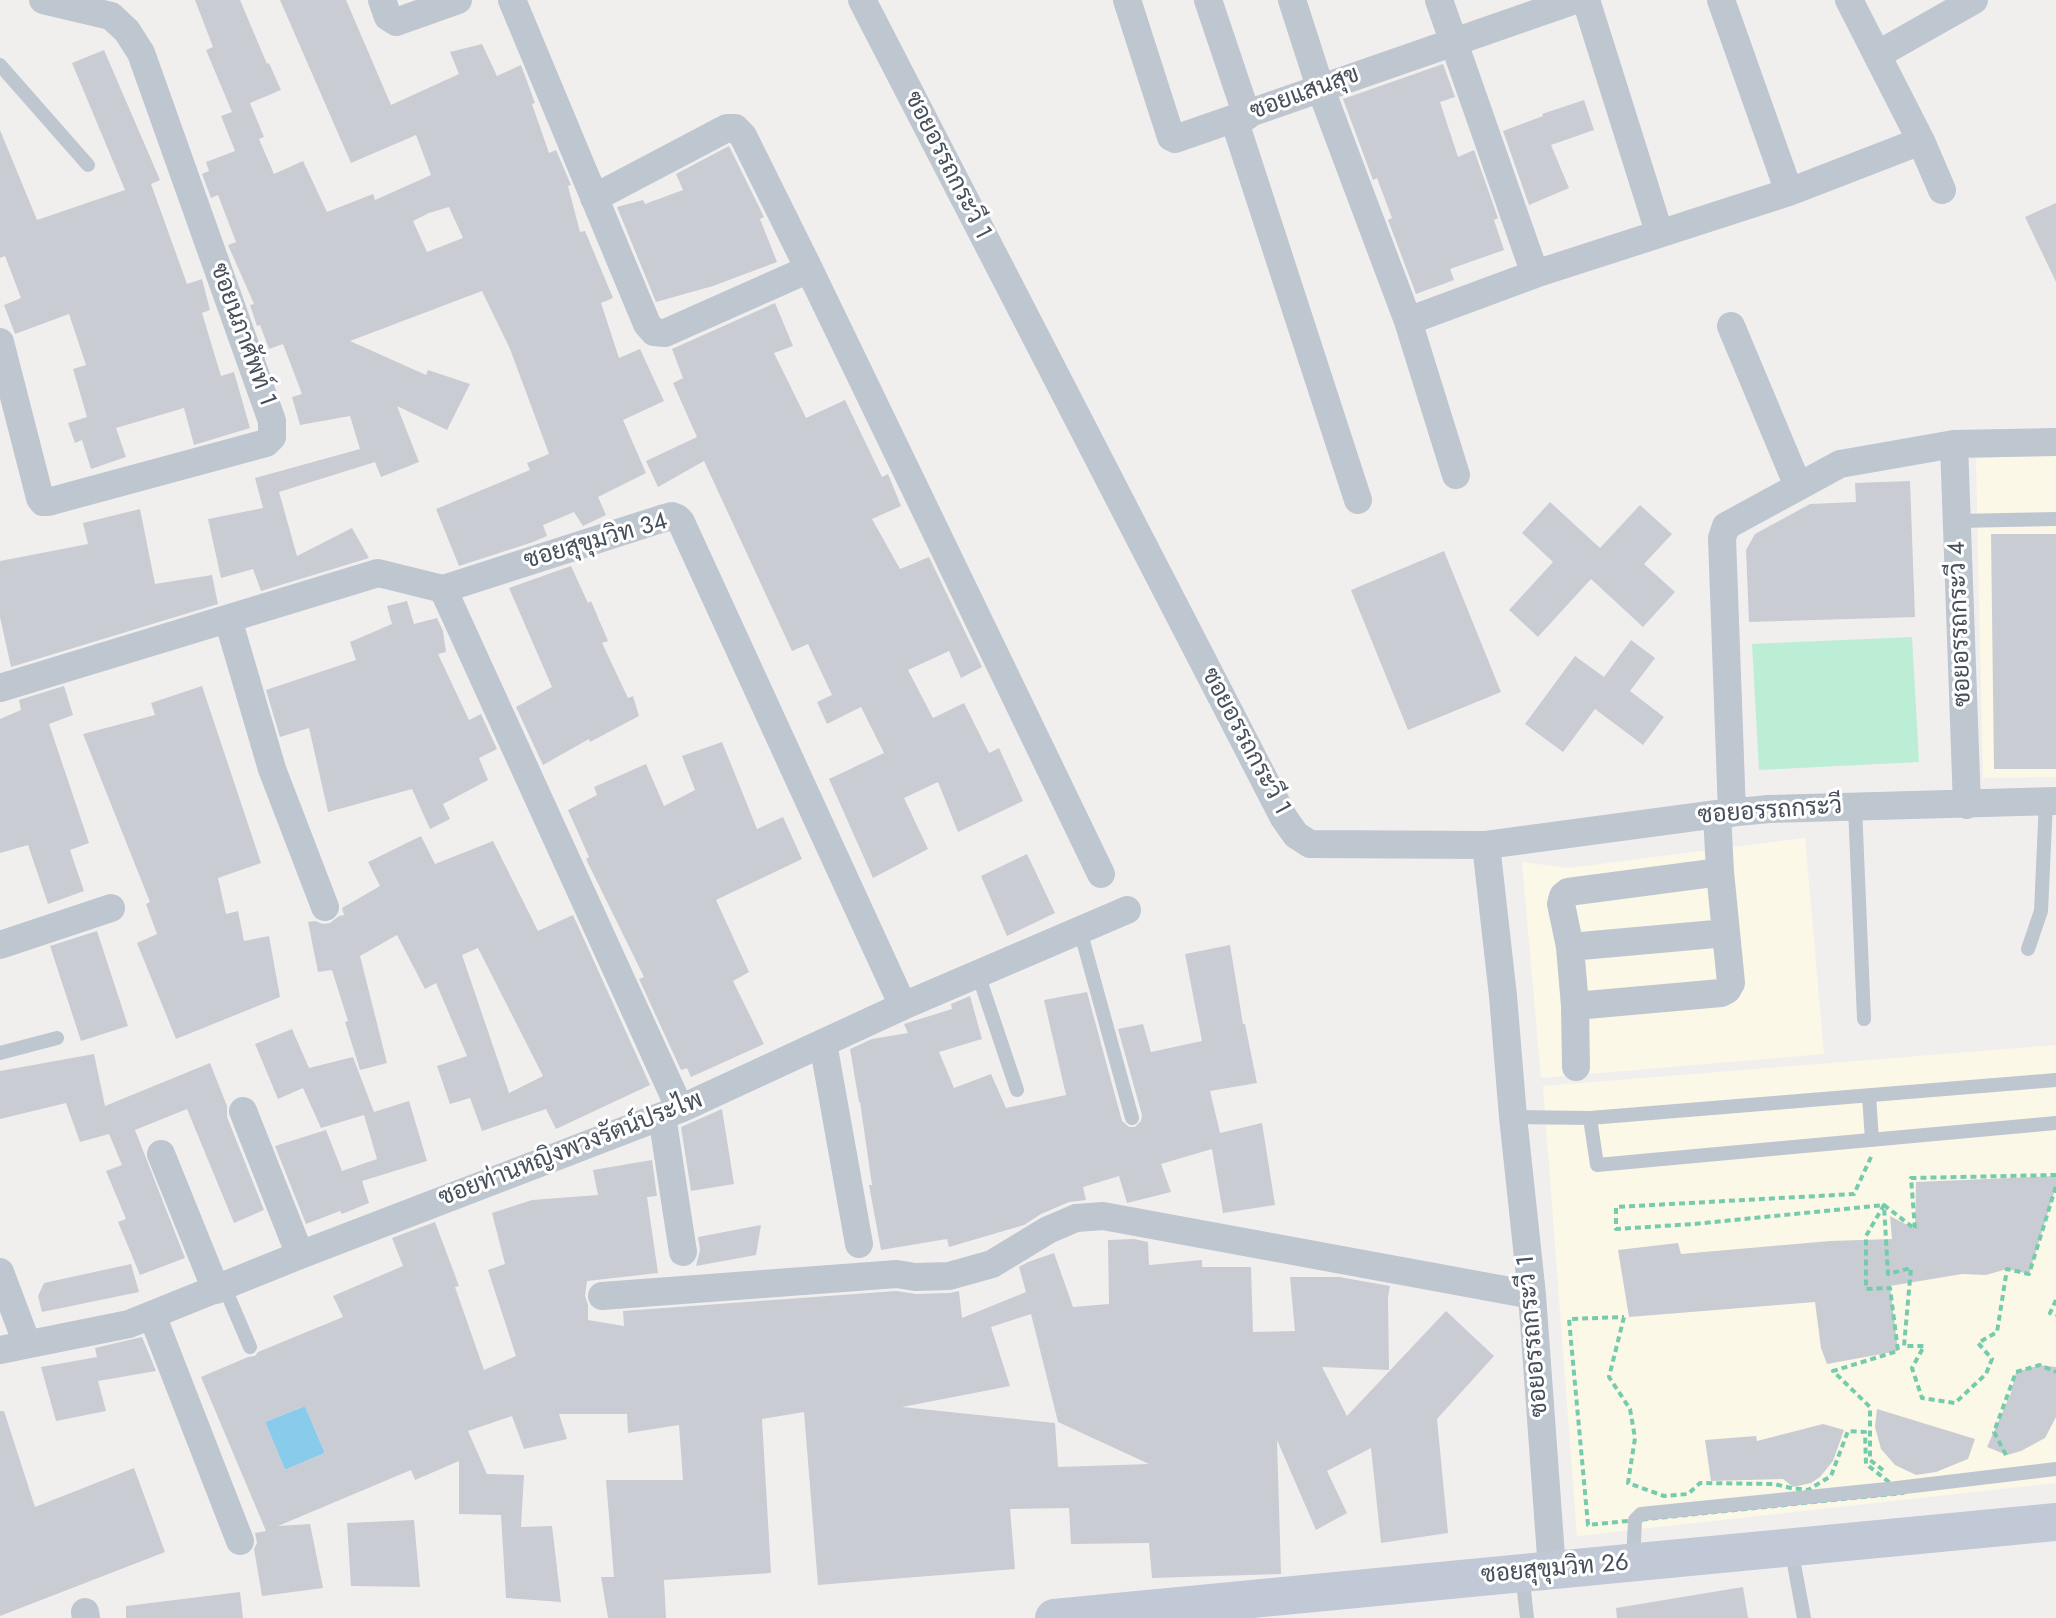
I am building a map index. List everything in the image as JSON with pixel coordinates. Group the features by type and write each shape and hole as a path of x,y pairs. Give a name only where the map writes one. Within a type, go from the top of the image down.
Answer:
{"street":[{"name":"ซอยนภาศัพท์ 1","path":"0,342 43,502 266,443 272,437 272,421 141,53 115,8 43,0"},
{"path":"382,0 388,17 396,22 458,0"},
{"path":"512,0 647,324 654,332 665,333 809,269"},
{"name":"ซอยอรรถกระวี 1","path":"862,0 1276,804 1296,835 1310,844 1486,845 1532,1295 1537,1572"},
{"name":"ซอยแสนสุข","path":"1127,0 1171,137 1175,139 1575,0"},
{"path":"1208,0 1240,118 1358,500"},
{"path":"1292,0 1320,87 1408,321 1456,475"},
{"path":"1439,0 1535,274"},
{"path":"1586,0 1659,232"},
{"path":"1721,0 1789,192"},
{"path":"1849,0 1921,141 1942,190"},
{"path":"1877,55 1974,0"},
{"path":"594,198 727,128 735,128 743,136 1101,874"},
{"path":"1408,321 1659,232 1789,192 1921,141"},
{"path":"1731,326 1798,486"},
{"path":"1575,1006 1724,992 1731,983 1720,872 1725,813 1722,538 1726,526 1840,464 1954,444 2056,442"},
{"name":"ซอยอรรถกระวี 4","path":"1954,444 1967,805"},
{"name":"ซอยสุขุมวิท 34","path":"443,589 661,519 677,518 903,1006"},
{"path":"0,688 378,573 443,589 671,1113 683,1252"},
{"path":"228,619 272,769 325,907"},
{"name":"ซอยอรรถกระวี","path":"1486,845 1769,809 2051,801"},
{"path":"1576,1067 1575,1006 1570,947 1561,904 1563,896 1568,892 1720,872"},
{"path":"0,945 111,908"},
{"name":"ซอยท่านหญิงพวงรัตน์ประไพ","path":"13,1347 129,1324 671,1113 903,1006 1127,910"},
{"path":"1570,947 1726,933"},
{"path":"823,1043 859,1244"},
{"path":"243,1111 300,1255"},
{"path":"161,1154 220,1288"},
{"path":"602,1296 897,1274 949,1276 992,1264 1048,1230 1076,1218 1103,1216 1532,1295"},
{"path":"0,1272 13,1347"},
{"path":"152,1315 240,1541"},
{"name":"ซอยสุขุมวิท 26","path":"1054,1618 2056,1522"}],"lane":[{"path":"0,65 88,165"},
{"path":"1957,521 2056,519"},
{"path":"2028,949 2041,911 2051,801"},
{"path":"1855,807 1864,1019"},
{"path":"1080,930 1132,1118"},
{"path":"978,974 1017,1090"},
{"path":"0,1053 57,1038"},
{"path":"1513,1117 1590,1118 2056,1080"},
{"path":"1869,1096 1872,1140"},
{"path":"1590,1118 1597,1165 2056,1123"},
{"path":"220,1288 250,1347"},
{"path":"1633,1563 1635,1520 1641,1514 2056,1469"},
{"path":"1791,1547 1804,1618"},
{"path":"1527,1618 1537,1572"}],"path":[{"path":"1871,1156 1854,1194 1616,1207 1616,1229 1884,1205 1915,1229 1911,1178 2056,1175"},
{"path":"1884,1205 1888,1274 1911,1268 1904,1346 1924,1346 1912,1368 1922,1398 1955,1403 1986,1374 1992,1359 1978,1343 1997,1332 2007,1269 2029,1274 2056,1186"},
{"path":"1884,1205 1866,1236 1866,1289 1890,1288 1898,1351 1833,1371 1870,1407 1870,1460 1899,1487 1903,1493 1588,1525 1569,1319 1624,1317 1609,1377 1630,1409 1635,1438 1628,1483 1664,1496 1688,1494 1700,1483 1774,1484 1808,1490 1831,1476 1848,1431 1865,1432 1866,1464 1899,1487"},
{"path":"2056,1300 2050,1313 2056,1315"},
{"path":"1995,1458 2007,1455 1994,1432 2016,1372 2040,1365 2056,1372"}],"shaded area":[{"path":"2056,456 2056,777 1983,778 1976,458"},
{"path":"1805,838 1824,1054 1541,1078 1522,862 1568,868"},
{"path":"2056,1045 2056,1483 1577,1536 1543,1086"}],"green space":[{"path":"1912,637 1919,762 1759,770 1752,644"}],"water":[{"path":"305,1406 325,1453 285,1470 265,1422"}],"building":[{"path":"195,0 240,0 281,90 250,103 264,137 259,139 274,174 303,161 327,212 373,194 375,200 431,175 416,135 351,163 280,0 346,0 391,105 459,74 450,52 482,44 497,76 521,65 549,153 556,150 571,185 568,186 580,232 585,231 613,298 601,303 619,358 640,349 664,401 623,420 646,473 598,497 606,515 583,526 574,512 543,525 547,536 459,566 436,509 530,470 527,463 549,454 510,349 482,291 350,341 426,375 428,370 470,384 447,430 397,406 419,462 381,477 375,462 279,492 297,556 352,528 369,558 261,591 253,569 221,578 208,519 263,508 255,478 360,449 350,416 300,425 292,397 302,394 283,344 269,349 260,325 257,326 250,305 254,304 228,245 236,242 218,195 211,198 202,174 209,171 206,162 235,151 221,116 232,112 206,50 213,47","holes":["449,207 463,238 427,252 413,221"]},
{"path":"104,50 160,180 151,184 187,284 202,279 210,310 202,313 221,376 234,372 250,428 194,445 184,408 116,428 126,457 91,469 82,440 75,443 68,423 87,417 73,369 86,365 69,314 15,334 4,305 21,298 5,256 0,258 0,130 37,220 125,190 72,63"},
{"path":"1443,64 1455,97 1440,102 1458,157 1474,150 1498,218 1494,220 1504,250 1450,269 1454,280 1416,294 1388,220 1392,218 1377,178 1373,180 1343,99"},
{"path":"1584,100 1594,130 1551,145 1569,188 1529,205 1503,131"},
{"path":"729,146 764,217 760,219 777,262 713,286 656,302 617,207 643,200 645,204 683,190 676,174"},
{"path":"2056,203 2056,282 2025,217"},
{"path":"775,303 793,346 774,353 806,418 845,400 882,477 888,474 901,506 872,519 900,569 929,557 982,667 961,678 949,651 908,670 933,718 964,703 989,753 999,748 1023,801 958,832 938,782 904,798 928,849 873,878 829,779 884,753 861,707 827,724 817,702 832,695 808,644 792,651 704,461 658,487 646,461 697,437 673,383 683,378 672,349"},
{"path":"1910,481 1915,617 1749,622 1746,550 1755,534 1810,504 1856,502 1855,483"},
{"path":"1550,502 1600,548 1640,505 1672,534 1644,564 1675,592 1643,627 1591,579 1538,637 1509,610 1553,562 1522,533"},
{"path":"140,509 155,584 212,575 218,604 11,667 0,617 0,561 88,544 83,523"},
{"path":"1991,534 2056,534 2056,769 1994,769"},
{"path":"1444,551 1501,692 1408,730 1351,590"},
{"path":"571,566 588,603 591,601 608,641 602,643 628,698 633,696 639,716 543,765 516,707 552,687 509,588"},
{"path":"407,601 414,624 437,618 443,631 446,652 438,654 469,720 481,714 497,749 479,758 488,780 443,804 450,819 430,829 412,789 328,812 309,728 280,737 266,690 356,660 350,642 392,624 387,606"},
{"path":"1631,640 1655,658 1630,691 1664,717 1643,745 1595,709 1563,752 1525,724 1575,656 1604,677"},
{"path":"64,686 73,715 49,724 89,843 70,850 84,891 48,904 28,845 0,853 0,719 21,710 19,700"},
{"path":"202,686 261,863 218,878 226,914 238,911 244,941 269,936 280,997 176,1039 137,943 157,934 146,904 150,902 83,734 155,715 151,703"},
{"path":"722,742 757,829 783,817 802,859 716,900 749,972 733,981 764,1044 691,1077 687,1068 681,1070 639,979 644,977 586,859 589,857 568,810 597,795 594,787 646,764 664,806 695,790 682,756"},
{"path":"421,836 435,864 493,841 538,931 573,915 650,1085 556,1129 546,1109 482,1131 470,1098 450,1104 437,1066 467,1056 436,983 425,989 397,935 360,956 387,1063 360,1070 332,970 318,972 308,922 330,923 344,915 342,908 380,886 368,862","holes":["478,948 543,1076 509,1093 462,955"]},
{"path":"1027,854 1055,913 1007,936 981,876"},
{"path":"97,931 128,1026 81,1041 50,946"},
{"path":"1230,945 1243,1024 1257,1083 1210,1091 1220,1133 1262,1123 1275,1205 1223,1213 1212,1149 1161,1164 1171,1192 1127,1203 1119,1176 1083,1187 1086,1200 1069,1202 1024,1225 949,1247 947,1239 881,1250 850,1049 872,1039 908,1033 904,1024 952,1009 951,1004 970,996 982,1039 939,1052 954,1088 991,1074 1006,1108 1066,1095 1044,1000 1087,992 1122,1121 1129,1127 1135,1127 1142,1115 1118,1029 1143,1024 1151,1052 1202,1041 1185,954"},
{"path":"292,1029 309,1068 353,1057 374,1112 409,1101 427,1161 362,1181 369,1203 306,1224 275,1146 326,1130 342,1171 377,1159 364,1115 321,1128 303,1088 278,1099 255,1044"},
{"path":"94,1054 105,1106 210,1063 227,1106 227,1117 264,1210 234,1223 187,1109 135,1130 185,1258 140,1275 118,1222 126,1219 106,1171 122,1165 109,1134 80,1142 66,1103 0,1119 0,1071"},
{"path":"722,1109 734,1184 691,1191 681,1127"},
{"path":"652,1160 657,1196 647,1197 658,1273 587,1281 588,1320 624,1326 623,1311 896,1291 916,1294 959,1291 962,1318 1026,1292 1019,1267 1054,1253 1073,1307 1109,1304 1108,1240 1148,1242 1149,1265 1202,1260 1202,1267 1251,1267 1253,1332 1295,1331 1290,1277 1339,1277 1390,1286 1389,1370 1322,1367 1347,1416 1446,1311 1494,1356 1437,1419 1448,1533 1381,1543 1371,1448 1327,1471 1347,1513 1316,1530 1277,1440 1281,1574 1152,1578 1149,1543 1071,1544 1069,1508 1010,1509 1015,1569 818,1585 804,1412 762,1419 771,1573 664,1580 666,1618 608,1618 601,1577 614,1577 606,1480 683,1480 679,1425 628,1433 627,1414 559,1414 567,1439 524,1449 512,1416 468,1431 487,1474 524,1475 521,1527 552,1526 561,1602 506,1598 501,1515 459,1514 459,1461 415,1480 411,1470 278,1526 310,1524 323,1588 262,1596 254,1549 257,1543 255,1533 266,1531 201,1377 343,1317 333,1296 403,1266 392,1238 435,1222 459,1286 455,1287 484,1370 516,1356 488,1270 505,1264 492,1213 532,1200 598,1195 593,1170","holes":["1031,1314 1058,1422 1149,1464 1058,1467 1055,1423 902,1407 1010,1386 991,1327","305,1406 325,1453 285,1470 265,1422"]},
{"path":"2056,1176 2056,1186 2029,1274 2007,1269 1986,1275 1962,1274 1890,1286 1898,1351 1827,1364 1821,1348 1815,1302 1629,1317 1618,1250 1678,1243 1681,1254 1830,1241 1892,1239 1890,1216 1915,1229 1916,1182"},
{"path":"761,1225 756,1255 696,1266 700,1250 698,1237"},
{"path":"131,1264 139,1292 42,1312 38,1296 44,1283"},
{"path":"142,1337 156,1371 98,1381 106,1411 56,1421 41,1367 97,1357 95,1348"},
{"path":"2040,1365 2056,1367 2056,1417 2045,1438 2007,1455 1987,1447 2011,1393 2016,1372"},
{"path":"1877,1409 1975,1439 1968,1459 1936,1472 1916,1475 1895,1465 1881,1449 1875,1427"},
{"path":"0,1411 4,1411 35,1507 134,1468 165,1552 0,1616"},
{"path":"1823,1424 1844,1430 1833,1461 1811,1483 1793,1487 1783,1479 1711,1481 1705,1440 1756,1436 1757,1441"},
{"path":"414,1520 420,1587 351,1586 347,1523"},
{"path":"1743,1587 1748,1618 1617,1618 1616,1608"},
{"path":"240,1592 243,1618 126,1618 126,1606"}]}
